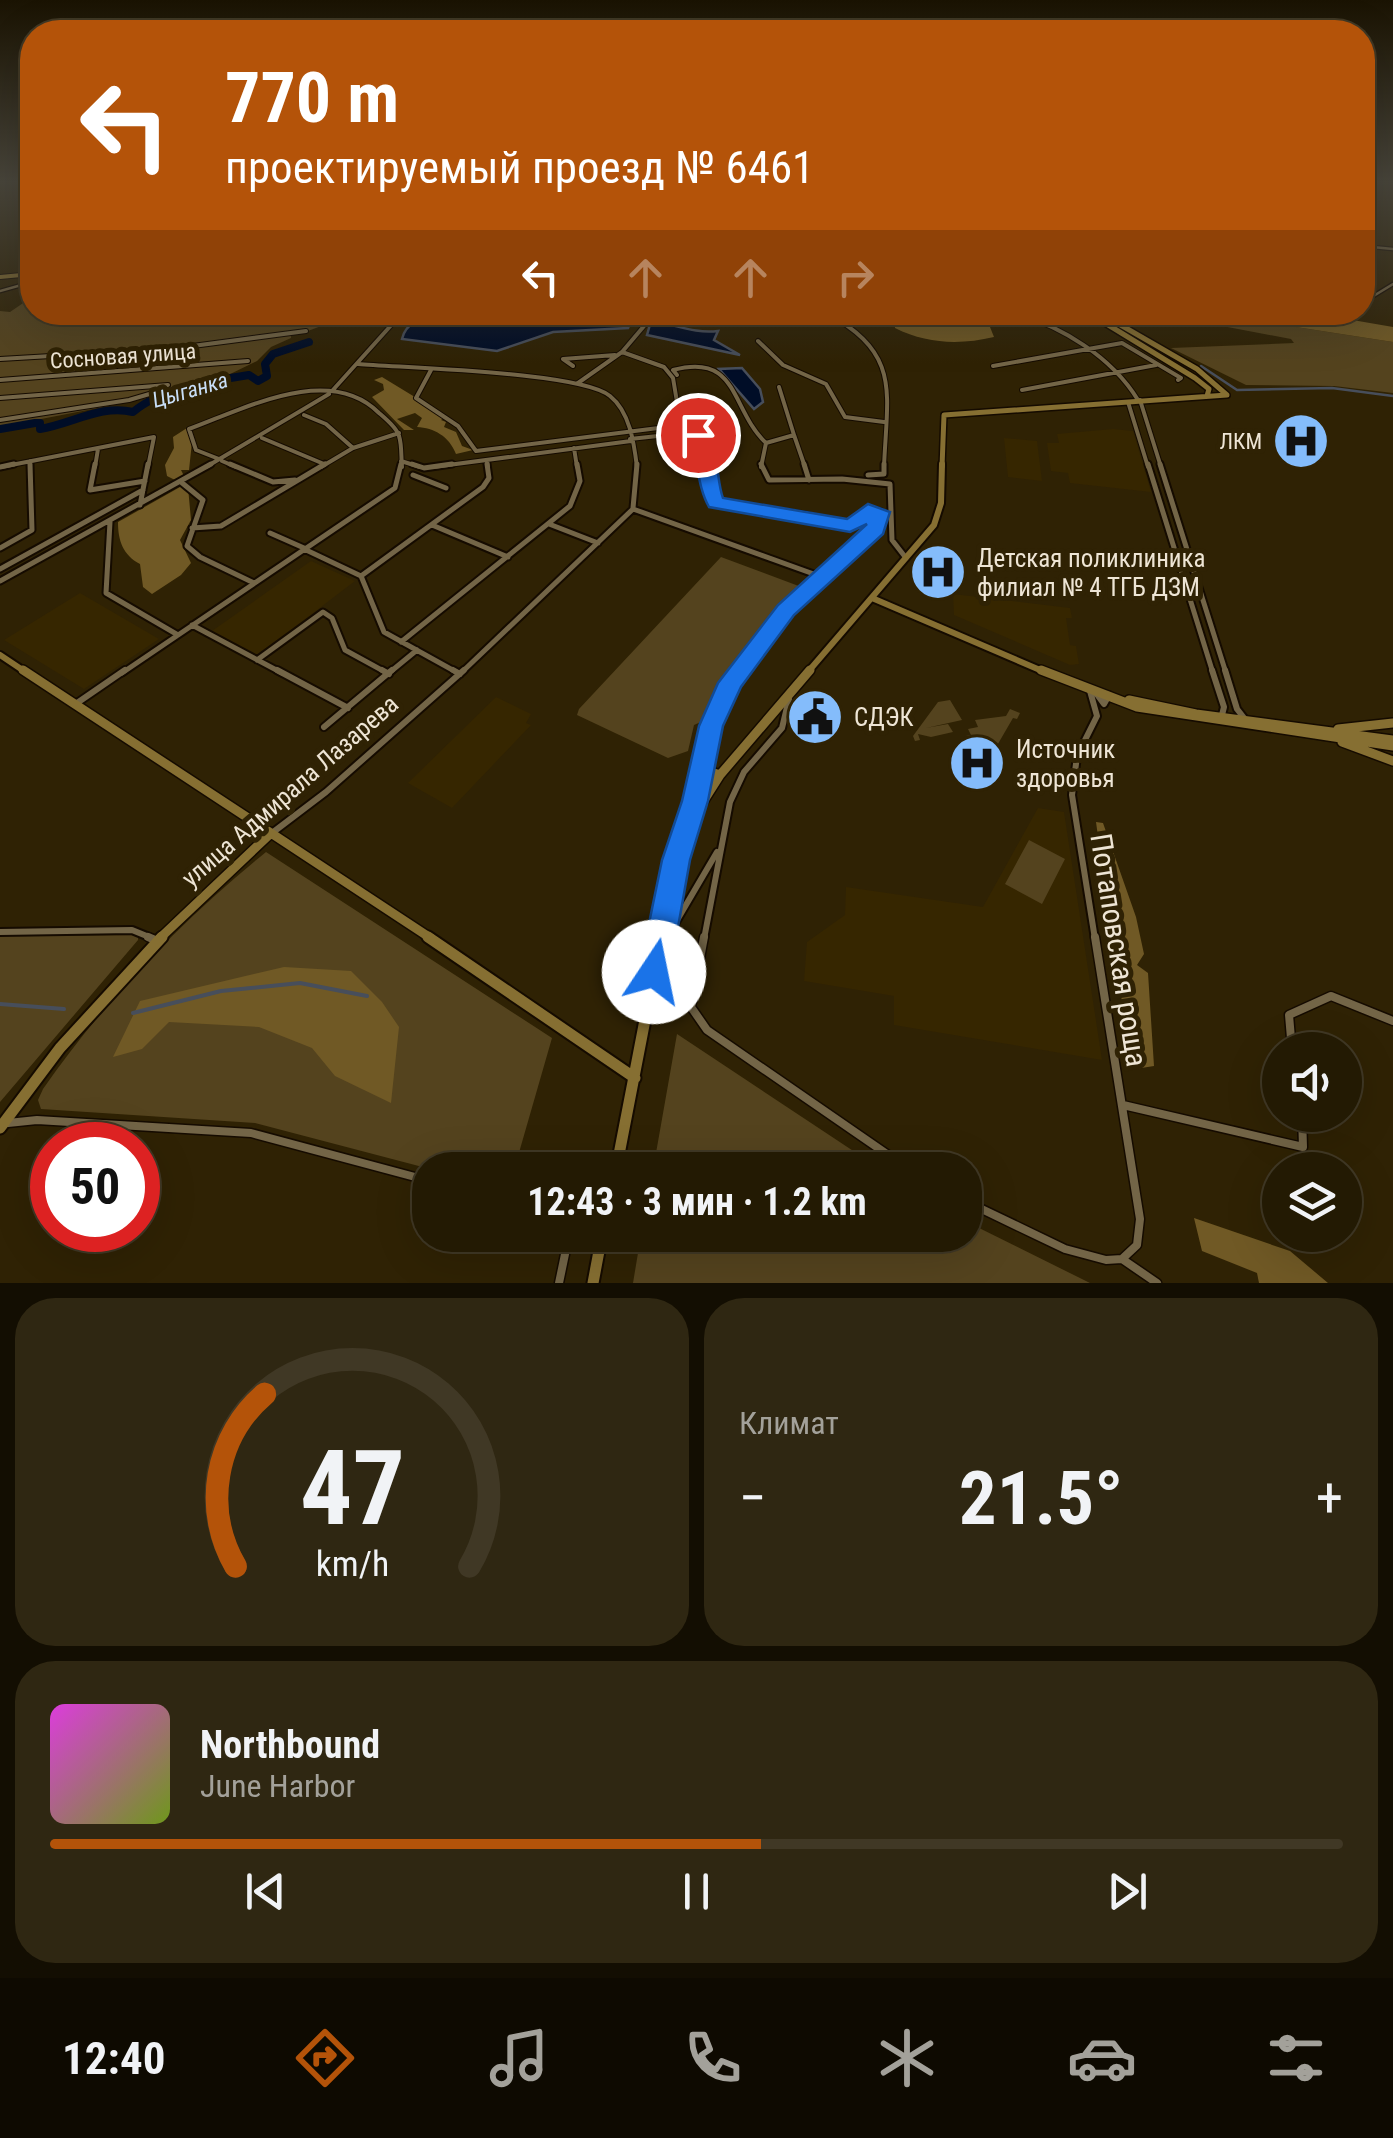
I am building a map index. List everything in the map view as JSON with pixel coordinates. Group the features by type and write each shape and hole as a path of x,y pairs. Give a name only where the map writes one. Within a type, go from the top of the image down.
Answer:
{"main road":[{"path":"1107,325 1208,392"},
{"path":"620,1152 676,860 689,823 720,775 906,558 939,513 944,415 956,411 1135,402 1223,391 1119,325"},
{"path":"874,596 1109,696 1176,716 1393,743"},
{"path":"0,655 395,914 635,1078"},
{"path":"1109,696 1327,734 1393,761"},
{"path":"1327,734 1393,723"},
{"path":"705,762 708,771 720,775"},
{"name":"улица Адмирала Лазарева","path":"1,1125 56,1054 155,940 269,834"},
{"path":"593,1283 599,1252"}],"street":[{"path":"221,460 330,393 391,325"},
{"path":"578,382 620,354 644,325"},
{"path":"850,325 862,331 879,352 884,373 884,474 868,475"},
{"path":"1051,325 1130,383 1224,707 1220,717"},
{"path":"0,359 209,345 306,331"},
{"path":"758,341 782,365 826,384 846,417 884,422"},
{"path":"994,366 1122,343 1182,379 1178,380"},
{"path":"572,366 564,359 620,354 669,371 678,408 696,432 708,462 716,503 853,526 866,517 868,510 881,512 876,530 768,630 730,683 711,726 689,823"},
{"name":"Сосновая улица","path":"0,380 248,361"},
{"path":"677,375 673,370 698,363 714,368 740,400 750,428 766,443"},
{"path":"358,364 578,382 617,402 640,482 632,509 822,578"},
{"path":"1022,390 1159,365"},
{"path":"431,370 416,398 467,431 476,451 690,424"},
{"path":"0,398 168,385"},
{"path":"779,387 786,416 813,481"},
{"path":"0,420 130,400 163,390"},
{"path":"2,576 262,438 326,401 330,393"},
{"path":"300,479 273,482 196,450 189,430 284,395 330,393 362,398 399,436 401,481 395,488"},
{"path":"1135,402 1237,709 1252,722"},
{"path":"304,414 326,424 353,448"},
{"path":"401,461 424,468 696,432"},
{"path":"766,443 794,435"},
{"path":"0,467 154,436 140,506"},
{"path":"192,528 221,526 353,448 399,436"},
{"path":"262,438 325,464"},
{"path":"766,443 758,462 769,480 858,480 891,485 892,540 906,558"},
{"path":"98,448 90,490 145,480"},
{"path":"401,642 549,524 576,497 580,481 574,448"},
{"path":"361,576 486,484 486,460"},
{"path":"0,548 32,530 30,461"},
{"path":"74,705 424,468"},
{"path":"413,475 446,488"},
{"path":"181,482 203,500 187,546 193,553 254,583"},
{"path":"269,498 273,482"},
{"path":"2,576 143,490"},
{"name":"улица Адмирала Лазарева","path":"269,834 326,792 460,674 632,509"},
{"path":"110,522 106,593 178,634"},
{"path":"549,524 598,543"},
{"path":"431,525 508,557"},
{"path":"270,533 361,576 384,632 460,674"},
{"path":"257,660 323,612 332,618 345,650 389,674"},
{"path":"192,625 348,708"},
{"path":"324,727 416,650"},
{"name":"Потаповская роща","path":"1109,696 1104,704 1088,683 1098,716 1077,756 1072,795 1140,1219 1137,1244 1122,1259"},
{"path":"796,687 784,710 782,728 736,787 691,1000 696,1019 707,1030 884,1152"},
{"path":"654,972 666,938 721,846"},
{"path":"698,886 705,882 712,890"},
{"path":"0,932 132,930 155,940"},
{"path":"1290,1032 1288,1014 1330,996 1393,1021"},
{"path":"1122,1105 1302,1147 1302,1132"},
{"path":"1,1125 37,1120 252,1133 412,1177"},
{"path":"982,1208 1078,1253 1107,1261 1122,1259 1157,1283"},
{"path":"558,1283 565,1252"}],"shaded area":[{"path":"20,305 20,325 324,325 291,333 291,338 271,347 257,361 224,377 139,400 0,427 0,361 235,340 0,358 0,311 10,312"},
{"path":"1375,324 1393,327 1393,342 1283,325"},
{"path":"895,325 976,325 990,327 994,337 956,342 931,340"},
{"path":"1217,325 1283,325 1393,342 1393,393 1334,386 1246,385 1171,348 1294,343 1291,339"},
{"path":"382,377 446,416 441,420 446,422 444,427 456,432 462,446 473,450 456,454 440,434 417,427 422,418 415,413 397,419 414,430 404,430 372,397 384,390 383,384 374,380"},
{"path":"187,428 192,442 189,470 181,470 185,478 177,481 167,476 165,465 174,448 173,437"},
{"path":"1133,431 1151,492 1070,483 1068,473 1051,471 1047,443 1059,443 1057,434"},
{"path":"1004,438 1037,441 1042,481 1008,477"},
{"path":"180,487 188,487 191,520 180,540 191,563 181,575 152,594 143,587 140,564 123,547 118,522"},
{"path":"721,557 804,588 745,655 710,718 694,725 688,751 668,758 577,715 579,709"},
{"path":"311,561 355,581 258,655 212,631"},
{"path":"80,593 159,639 84,689 4,640"},
{"path":"953,594 1070,608 1072,618 1066,618 1070,645 1076,646 1079,664 1070,665 954,615"},
{"path":"496,697 531,714 526,723 531,725 452,808 408,783"},
{"path":"950,700 962,720 926,728 948,724 953,732 931,737 918,734 920,740 915,741 913,736 938,702"},
{"path":"1010,709 1020,713 995,749 966,736 971,735 968,729 978,727 975,720 1006,716"},
{"path":"1038,808 1064,812 1102,1060 894,1025 894,996 804,981 807,942 845,915 846,887 983,907"},
{"path":"1096,822 1103,823 1136,917 1144,954 1137,965 1148,973 1154,1066 1135,1069 1117,975"},
{"path":"1029,840 1065,859 1042,904 1005,884"},
{"path":"266,852 552,1038 519,1152 412,1152 412,1164 255,1123 41,1109 38,1100 43,1089 92,1024 204,905"},
{"path":"138,935 138,940 0,1102 0,936"},
{"path":"284,967 351,971 382,1002 399,1027 391,1103 335,1076 312,1048 259,1027 169,1022 142,1049 113,1057 140,1001"},
{"path":"677,1034 855,1152 656,1152"},
{"path":"1194,1218 1262,1241 1262,1252 1291,1252 1328,1283 1259,1283 1257,1273 1202,1251"},
{"path":"982,1229 1090,1283 633,1283 638,1252 982,1252"}],"water":[{"path":"629,325 553,332 497,351 402,339 409,327"},
{"path":"650,325 718,331 714,340 740,355 647,335"},
{"path":"742,368 760,389 763,402 754,409 719,369"}],"waterway":[{"name":"Цыганка","path":"0,429 35,423 40,423 40,429 98,413 133,412 173,391 219,380 249,375 258,381 267,376 265,364 273,354 309,342"},
{"path":"1201,366 1237,390 1332,388 1393,396"},
{"path":"133,1013 221,991 300,983 367,996"},
{"path":"0,1004 64,1009"}],"place":[{"name":"ЛКМ","path":"1301,441"},
{"name":"Детская поликлиника филиал № 4 ТГБ ДЗМ","path":"938,572"},
{"name":"СДЭК","path":"815,717"},
{"name":"Источник здоровья","path":"977,763"}],"route":[{"path":"654,972 676,860 695,801 711,726 730,683 786,610 876,530 881,512 877,508 868,510 856,526 850,526 806,515 716,503 698,435"}]}
